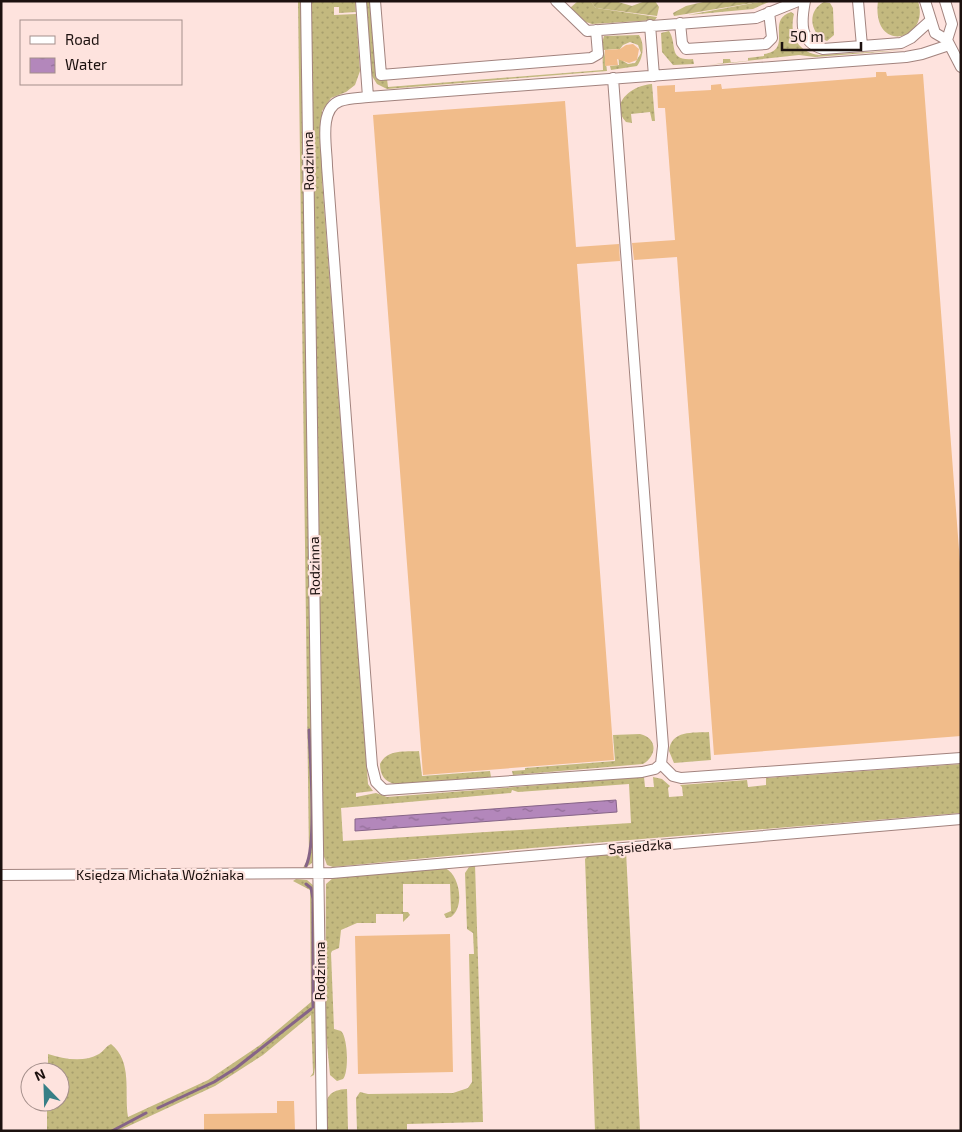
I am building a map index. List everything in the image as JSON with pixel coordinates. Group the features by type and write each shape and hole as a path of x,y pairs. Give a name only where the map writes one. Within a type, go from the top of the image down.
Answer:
{"street":[{"name":"Rodzinna","path":"306,1 320,874 322,1131"},
{"path":"361,1 368,98"},
{"path":"375,1 381,75 591,58 598,54 596,30"},
{"path":"556,1 587,31 750,18 798,1"},
{"path":"805,1 803,25 805,36 809,42 823,48 892,45 906,41 931,20"},
{"path":"858,1 862,46"},
{"path":"926,1 935,33 948,42 961,67"},
{"path":"945,1 952,24 948,42"},
{"path":"680,23 682,43 686,49 766,44 772,38 769,12"},
{"path":"650,25 654,76"},
{"path":"613,78 663,746 661,764 654,770 642,772 391,791 381,788 374,778 330,210 326,127 328,112 335,104 341,101 368,98 613,78 906,57 922,54 948,42"},
{"path":"661,764 673,776 681,778 961,758"},
{"name":"Sąsiedzka","path":"320,874 961,820"},
{"name":"Księdza Michała Woźniaka","path":"1,875 320,874"}],"shaded area":[{"path":"298,1 302,1 314,853 312,863 305,868 303,868 309,856"},
{"path":"309,1 355,1 356,12 339,13 339,7 334,7 334,15 356,14 360,71 355,85 346,92 331,98 322,111 322,179 368,784 373,791 356,793 356,797 376,793 387,797 644,777 645,787 654,787 653,777 662,779 670,786 668,788 669,797 683,796 680,785 747,780 748,787 766,785 766,778 961,764 961,813 532,848 333,867 327,865 323,854","holes":["629,784 631,823 343,841 341,808 511,793 512,790 518,792"]},
{"path":"366,1 370,1 376,79 387,79 388,87 603,70 602,43 604,36 639,35 643,47 637,66 611,70 610,66 619,65 618,49 604,50 607,71 387,89 377,84 372,76","holes":["630,42 638,45 641,53 635,63 628,64 623,61 620,49 623,45"]},
{"path":"578,1 590,1 596,8 657,17 655,20 592,24 586,22 570,8"},
{"path":"590,1 615,1 632,6 645,1 655,1 659,7 657,16 596,8"},
{"path":"707,1 764,1 674,16 673,13 686,6"},
{"path":"771,1 753,9 688,15"},
{"path":"878,1 918,1 920,15 916,25 909,33 900,36 891,35 883,29 878,18"},
{"path":"824,2 830,3 833,8 834,35 827,41 817,33 812,22 815,10"},
{"path":"791,12 794,14 793,28 796,41 811,53 819,55 905,50 815,57 799,55 748,61 748,58 764,56 764,54 773,51 777,47 780,21"},
{"path":"669,31 676,55 685,59 693,59 694,64 673,65 662,52 661,33"},
{"path":"723,59 730,59 731,63 709,65 723,63"},
{"path":"652,84 655,121 652,121 650,112 631,114 632,123 626,122 621,115 620,108 625,96 637,88"},
{"path":"709,732 711,760 674,763 669,751 674,739 684,734"},
{"path":"640,734 650,739 654,747 648,761 643,764 513,775 512,771 525,770 525,768 615,761 613,735"},
{"path":"419,751 422,776 490,771 491,777 395,784 388,782 381,771 380,764 383,759 397,752"},
{"path":"626,851 640,1131 595,1131 585,859 589,854"},
{"path":"475,864 483,1122 407,1124 407,1131 357,1131 356,1098 360,1092 368,1094 453,1093 468,1088 472,1082 469,954 474,954 473,933 467,929 465,873 469,867"},
{"path":"445,868 454,877 459,891 458,906 451,917 446,918 444,914 451,911 450,884 403,884 403,912 408,912 410,915 403,922 403,914 376,914 376,923 357,923 341,930 339,948 331,953 334,1029 341,1031 343,1035 347,1055 345,1075 343,1079 337,1081 330,1075 325,1023 326,884 333,878"},
{"path":"296,879 307,880 314,886 316,1060 314,1075 310,1077 313,1073 311,1015 263,1055 215,1086 118,1131 47,1131 47,1112 70,1112 70,1062 48,1062 48,1054 67,1059 87,1058 99,1054 111,1044 118,1051 125,1068 128,1117 208,1080 260,1045 311,1002 310,890 293,881"},
{"path":"347,1089 348,1131 327,1131 326,1102 328,1097 338,1090"}],"water":[{"path":"616,800 617,812 355,831 355,819"}],"building":[{"path":"633,44 639,49 637,60 629,63 617,59 618,65 605,66 605,50 620,49 626,45"},
{"path":"876,72 886,72 887,76 923,74 961,576 961,736 714,755 677,257 634,260 632,243 675,240 665,108 658,108 657,86 675,85 675,92 711,90 711,85 721,84 722,89 876,77"},
{"path":"565,101 576,247 619,244 620,261 577,264 614,760 423,775 373,115"},
{"path":"450,934 453,1072 358,1074 355,936"},
{"path":"277,1101 294,1101 295,1131 204,1131 204,1114 277,1113"}],"waterway":[{"path":"306,866 309,855 312,821 309,730"},
{"path":"306,884 311,888 313,899 313,1007"},
{"path":"158,1108 214,1082 236,1068 311,1009"},
{"path":"112,1131 146,1113"}]}
